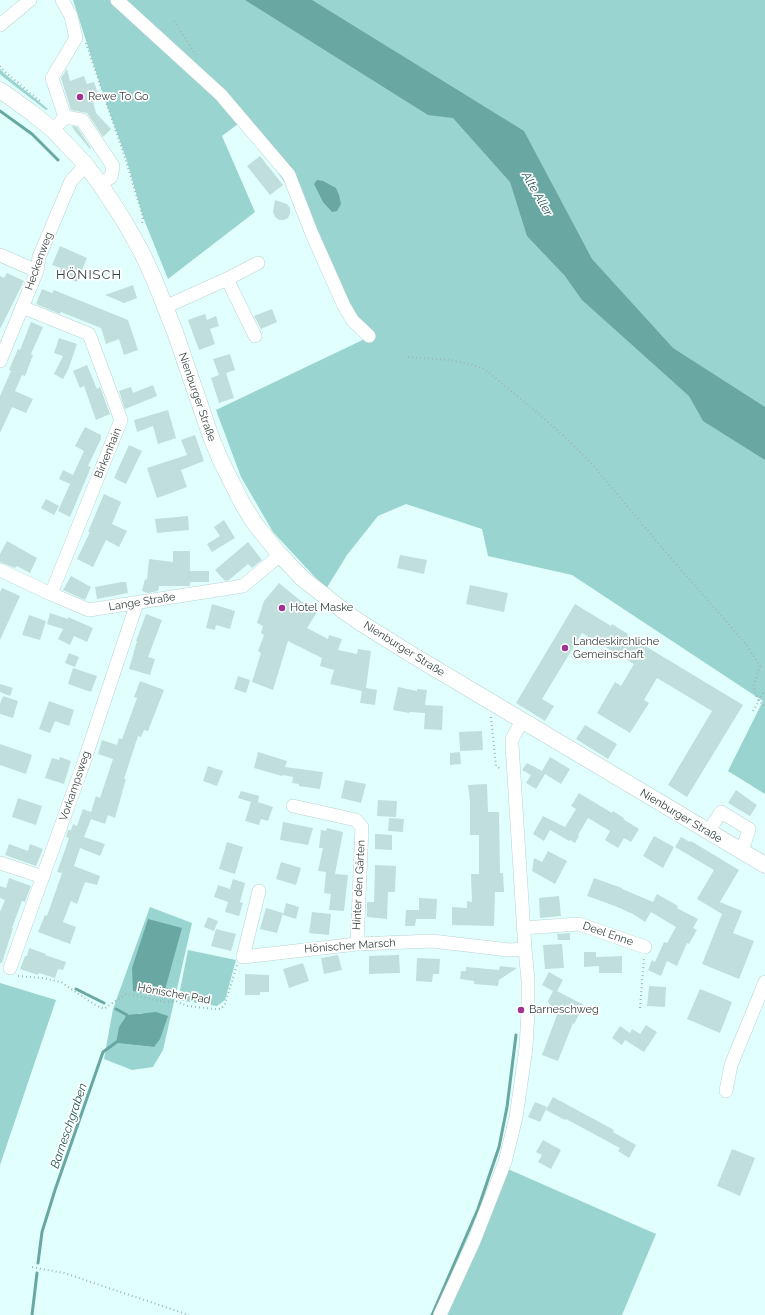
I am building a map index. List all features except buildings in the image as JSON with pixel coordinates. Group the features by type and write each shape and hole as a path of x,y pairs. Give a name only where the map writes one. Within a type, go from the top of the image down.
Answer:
{"main road":[{"name":"Nienburger Straße","path":"3,89 53,130 86,165 123,219 141,251 165,307 221,462 242,503 255,524 280,556 302,578 356,619 421,660 765,865"}],"street":[{"path":"0,25 30,0"},
{"path":"62,0 71,16 76,38 52,78 66,117"},
{"path":"117,0 221,95 289,176 312,234 344,306 353,321 369,336"},
{"path":"53,130 66,117"},
{"path":"66,117 82,120 113,166 111,177 100,184"},
{"name":"Heckenweg","path":"0,361 37,271 39,257 71,181 86,165"},
{"path":"0,255 37,271"},
{"path":"165,307 227,279 258,263"},
{"path":"227,279 255,336"},
{"name":"Birkenhain","path":"22,307 89,334 121,420 51,594"},
{"name":"Lange Straße","path":"0,570 89,610 243,586 280,556"},
{"name":"Vorkampsweg","path":"10,968 85,759 137,603"},
{"path":"440,1315 474,1241 505,1162 516,1117 528,1032 528,980 523,928 512,745 512,739 522,720"},
{"name":"Hinter den Gärten","path":"293,806 356,820 362,827 356,944"},
{"path":"708,832 721,812 749,829 745,842 740,851"},
{"path":"0,863 43,877"},
{"path":"243,957 259,891"},
{"name":"Deel Enne","path":"523,928 579,924 645,947"},
{"name":"Hönischer Marsch","path":"243,957 356,944 432,941 509,950 525,949"},
{"path":"726,1091 731,1065 765,982"}],"path":[{"path":"84,37 103,97 125,158 143,217 142,223 144,228"},
{"path":"408,357 449,360 470,364 484,369 568,440 592,464 668,555 746,644 760,666 753,687 758,700 765,706"},
{"path":"753,711 765,690"},
{"path":"490,712 496,766 506,772"},
{"path":"640,1008 645,947"},
{"name":"Hönischer Pad","path":"10,968 14,975 61,982 95,1005 104,1009 127,994 165,1002 176,1001 188,1006 222,1009 225,1004 237,962 243,957"},
{"path":"32,1268 64,1273 189,1315"}],"shaded area":[{"path":"73,0 765,0 765,794 728,771 763,701 572,575 488,556 482,529 406,504 378,516 347,555 326,589 273,532 241,477 216,410 373,335 353,321 292,193 242,121 222,136 255,212 168,279 143,217 126,158 104,97"},
{"path":"0,69 48,109 46,110 2,76 0,74"},
{"path":"150,907 192,923 163,1050 153,1067 132,1070 104,1059 113,1009","holes":["156,1012 154,1047 116,1043 139,1013 149,1014"]},
{"path":"188,950 236,960 225,1000 217,1006 178,1000"},
{"path":"0,983 56,1000 0,1165"},
{"path":"501,1166 656,1234 622,1315 444,1315"}],"water":[{"name":"Alte Aller","path":"245,0 312,0 524,131 592,259 673,348 765,407 765,460 703,421 689,396 582,300 565,276 527,236 510,182 453,118 428,115"},
{"path":"317,180 323,181 336,188 341,204 337,211 332,212 323,202 314,184"},
{"path":"148,919 182,928 163,997 133,991 132,968"},
{"path":"156,1012 168,1016 160,1039 154,1047 116,1043 119,1027 127,1015"}],"waterway":[{"path":"0,111 32,134 58,160"},
{"name":"Barneschgraben","path":"76,989 104,1003"},
{"name":"Barneschgraben","path":"116,1009 127,1015 127,1018"},
{"path":"432,1315 478,1209 499,1147 507,1107 516,1035"},
{"name":"Barneschgraben","path":"38,1263 42,1232 103,1052 118,1041"},
{"name":"Barneschgraben","path":"32,1315 37,1273"}],"place":[{"name":"Rewe To Go","path":"80,97"},
{"name":"Hotel Maske","path":"282,608"},
{"name":"Landeskirchliche Gemeinschaft","path":"565,648"},
{"name":"Barneschweg","path":"521,1010"}],"district":[{"name":"HÖNISCH","path":"89,275"}]}
